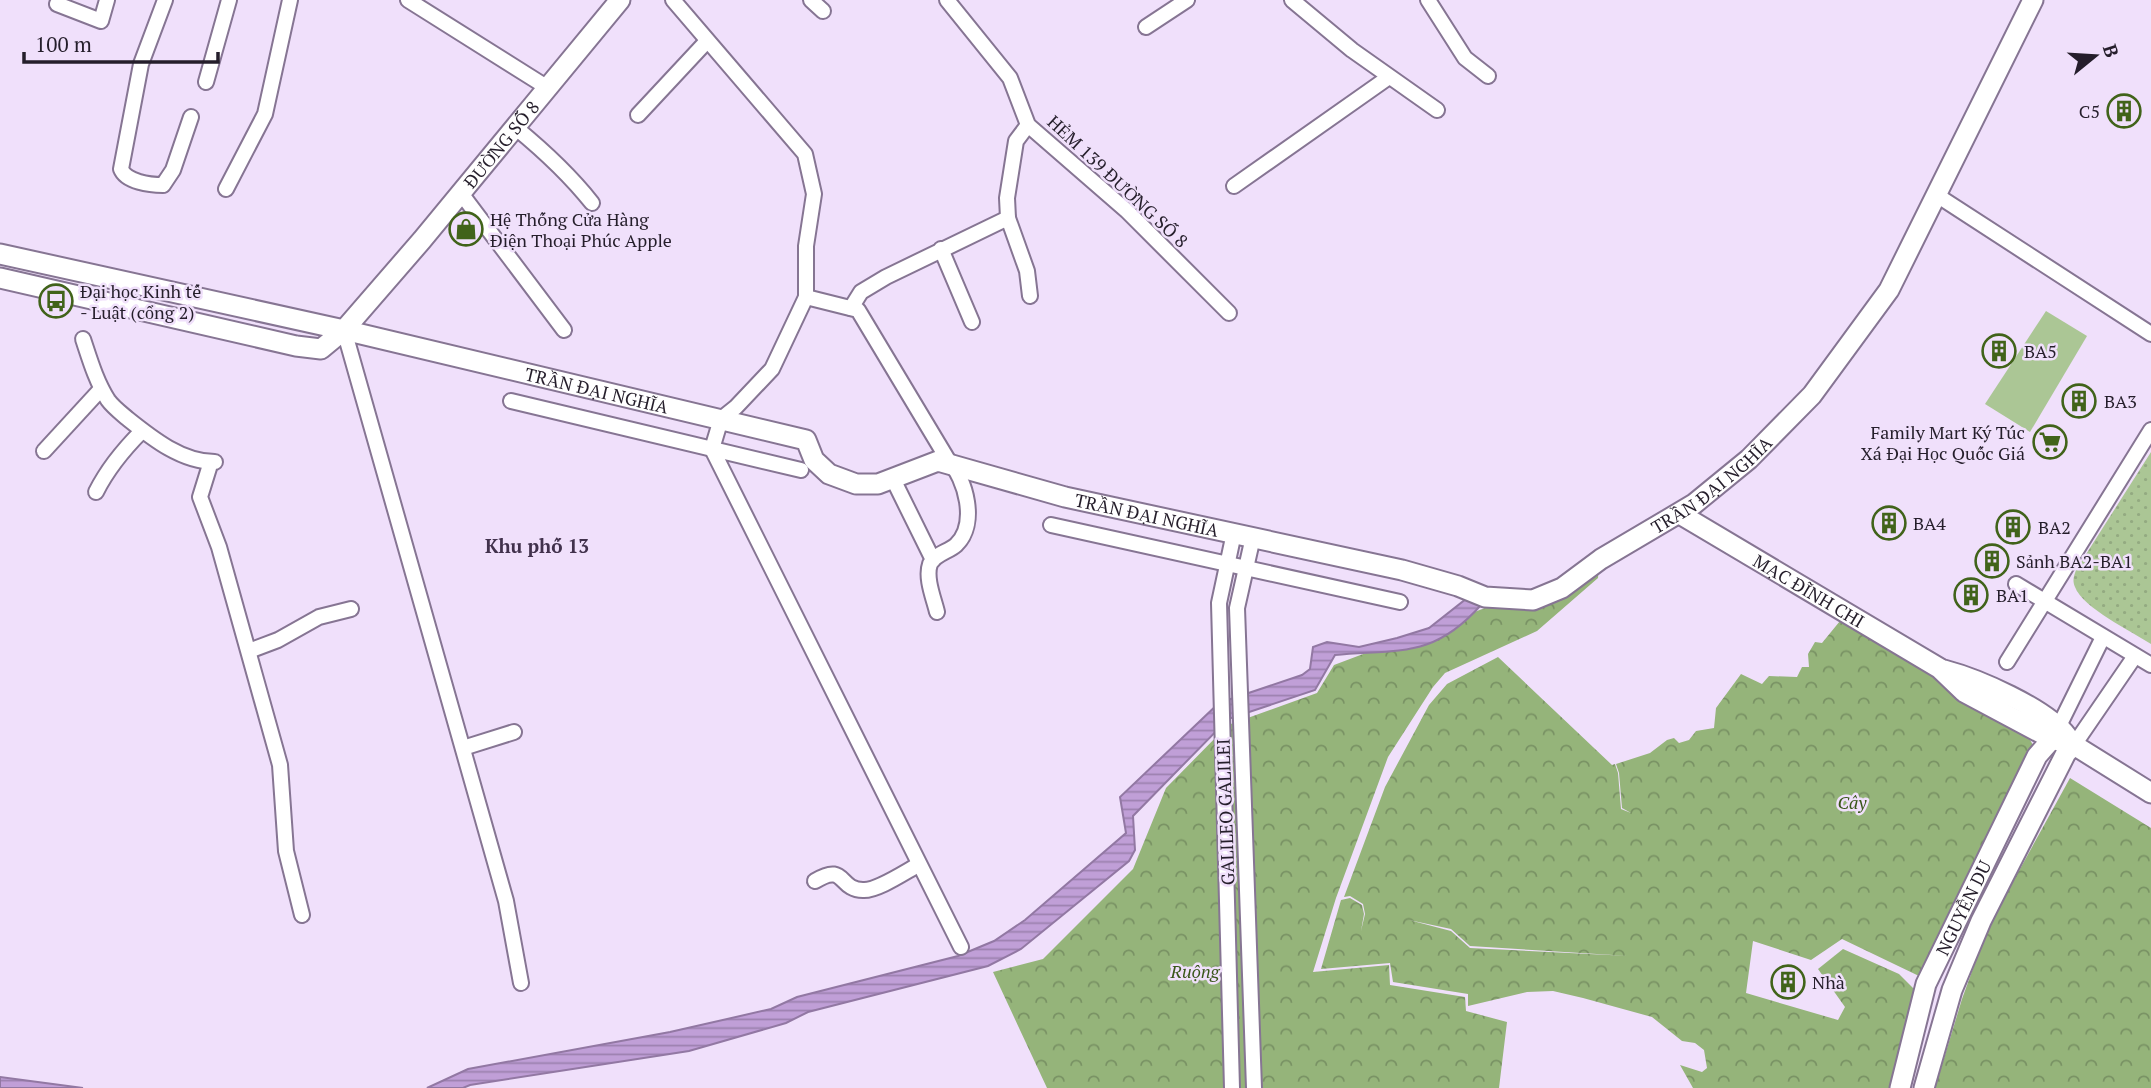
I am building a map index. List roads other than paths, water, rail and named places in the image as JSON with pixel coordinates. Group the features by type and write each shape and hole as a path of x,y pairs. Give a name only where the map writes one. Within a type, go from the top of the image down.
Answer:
{"street":[{"path":"57,4 101,20 107,0"},
{"path":"165,0 141,64 121,169 123,174 128,178 163,184 173,170 191,117"},
{"path":"206,82 229,0"},
{"path":"226,189 265,114 290,0"},
{"path":"408,0 548,88"},
{"name":"ĐƯỜNG SỐ 8","path":"0,278 296,346 321,349 344,330 516,128 620,0"},
{"path":"673,0 805,154 814,194 806,246 806,297 772,369 721,419 712,449 961,947"},
{"path":"811,0 823,11"},
{"name":"HẺM 139 ĐƯỜNG SỐ 8","path":"947,0 1010,78 1028,125 1127,211 1229,313"},
{"path":"1146,27 1186,0"},
{"path":"1292,0 1352,50 1437,110"},
{"path":"1428,0 1465,58 1488,76"},
{"name":"TRẦN ĐẠI NGHĨA","path":"0,254 344,330 806,440 814,460 829,474 856,484 878,484 938,461 1065,497 1402,570 1485,597 1533,600 1562,588 1601,559 1680,514 1749,459 1812,395 1889,290 2033,0"},
{"path":"638,115 707,41"},
{"path":"1234,186 1389,77"},
{"path":"1028,125 1016,141 1007,198 1009,218 1027,271 1030,296"},
{"path":"516,128 541,148 592,202"},
{"path":"460,192 564,330"},
{"path":"1935,194 2151,334"},
{"path":"851,308 861,292 886,277 1009,218"},
{"path":"941,249 972,321"},
{"path":"806,297 858,310 954,467 968,508 965,528 954,547 933,560 929,572 937,612"},
{"path":"344,330 506,901 522,983"},
{"path":"83,339 110,403 154,440 190,458 212,465 200,497 219,547 280,765 286,851 302,915"},
{"path":"44,450 102,389"},
{"path":"511,401 802,470"},
{"path":"2007,662 2151,430"},
{"path":"96,492 106,471 142,431"},
{"path":"893,479 933,560"},
{"name":"MẠC ĐĨNH CHI","path":"1680,514 1939,668 1964,692 2056,733 2151,793"},
{"path":"1051,524 1400,601"},
{"name":"GALILEO GALILEI","path":"1232,1088 1219,603 1228,564 1244,535"},
{"name":"GALILEO GALILEI","path":"1244,535 1246,568 1237,608 1237,623 1254,1088"},
{"path":"2016,584 2151,664"},
{"path":"249,651 278,640 319,617 351,609"},
{"path":"1219,623 1237,623"},
{"path":"2056,733 2103,637"},
{"path":"2074,745 2135,656"},
{"path":"463,748 514,732"},
{"name":"NGUYỄN DU","path":"1900,1088 1926,984 2037,756 2056,733"},
{"name":"NGUYỄN DU","path":"1924,1088 1952,990 1976,932 2066,753 2074,745"},
{"path":"815,881 827,873 834,873 853,888 865,891 918,865"}],"place":[{"name":"C5","path":"2124,111"},
{"name":"Hệ Thống Cửa Hàng Điện Thoại Phúc Apple","path":"466,229"},
{"name":"Đại học Kinh tế - Luật (cổng 2)","path":"56,301"},
{"name":"BA5","path":"1999,351"},
{"name":"BA3","path":"2079,401"},
{"name":"Family Mart Ký Túc Xá Đại Học Quốc Giá","path":"2050,442"},
{"name":"BA4","path":"1889,523"},
{"name":"BA2","path":"2013,527"},
{"name":"Sảnh BA2-BA1","path":"1992,561"},
{"name":"BA1","path":"1971,595"},
{"name":"Nhà","path":"1788,982"}],"district":[{"name":"Khu phố 13","path":"537,545"}],"park label":[{"name":"Cây","path":"1852,802"},
{"name":"Ruộng","path":"1195,971"}]}
